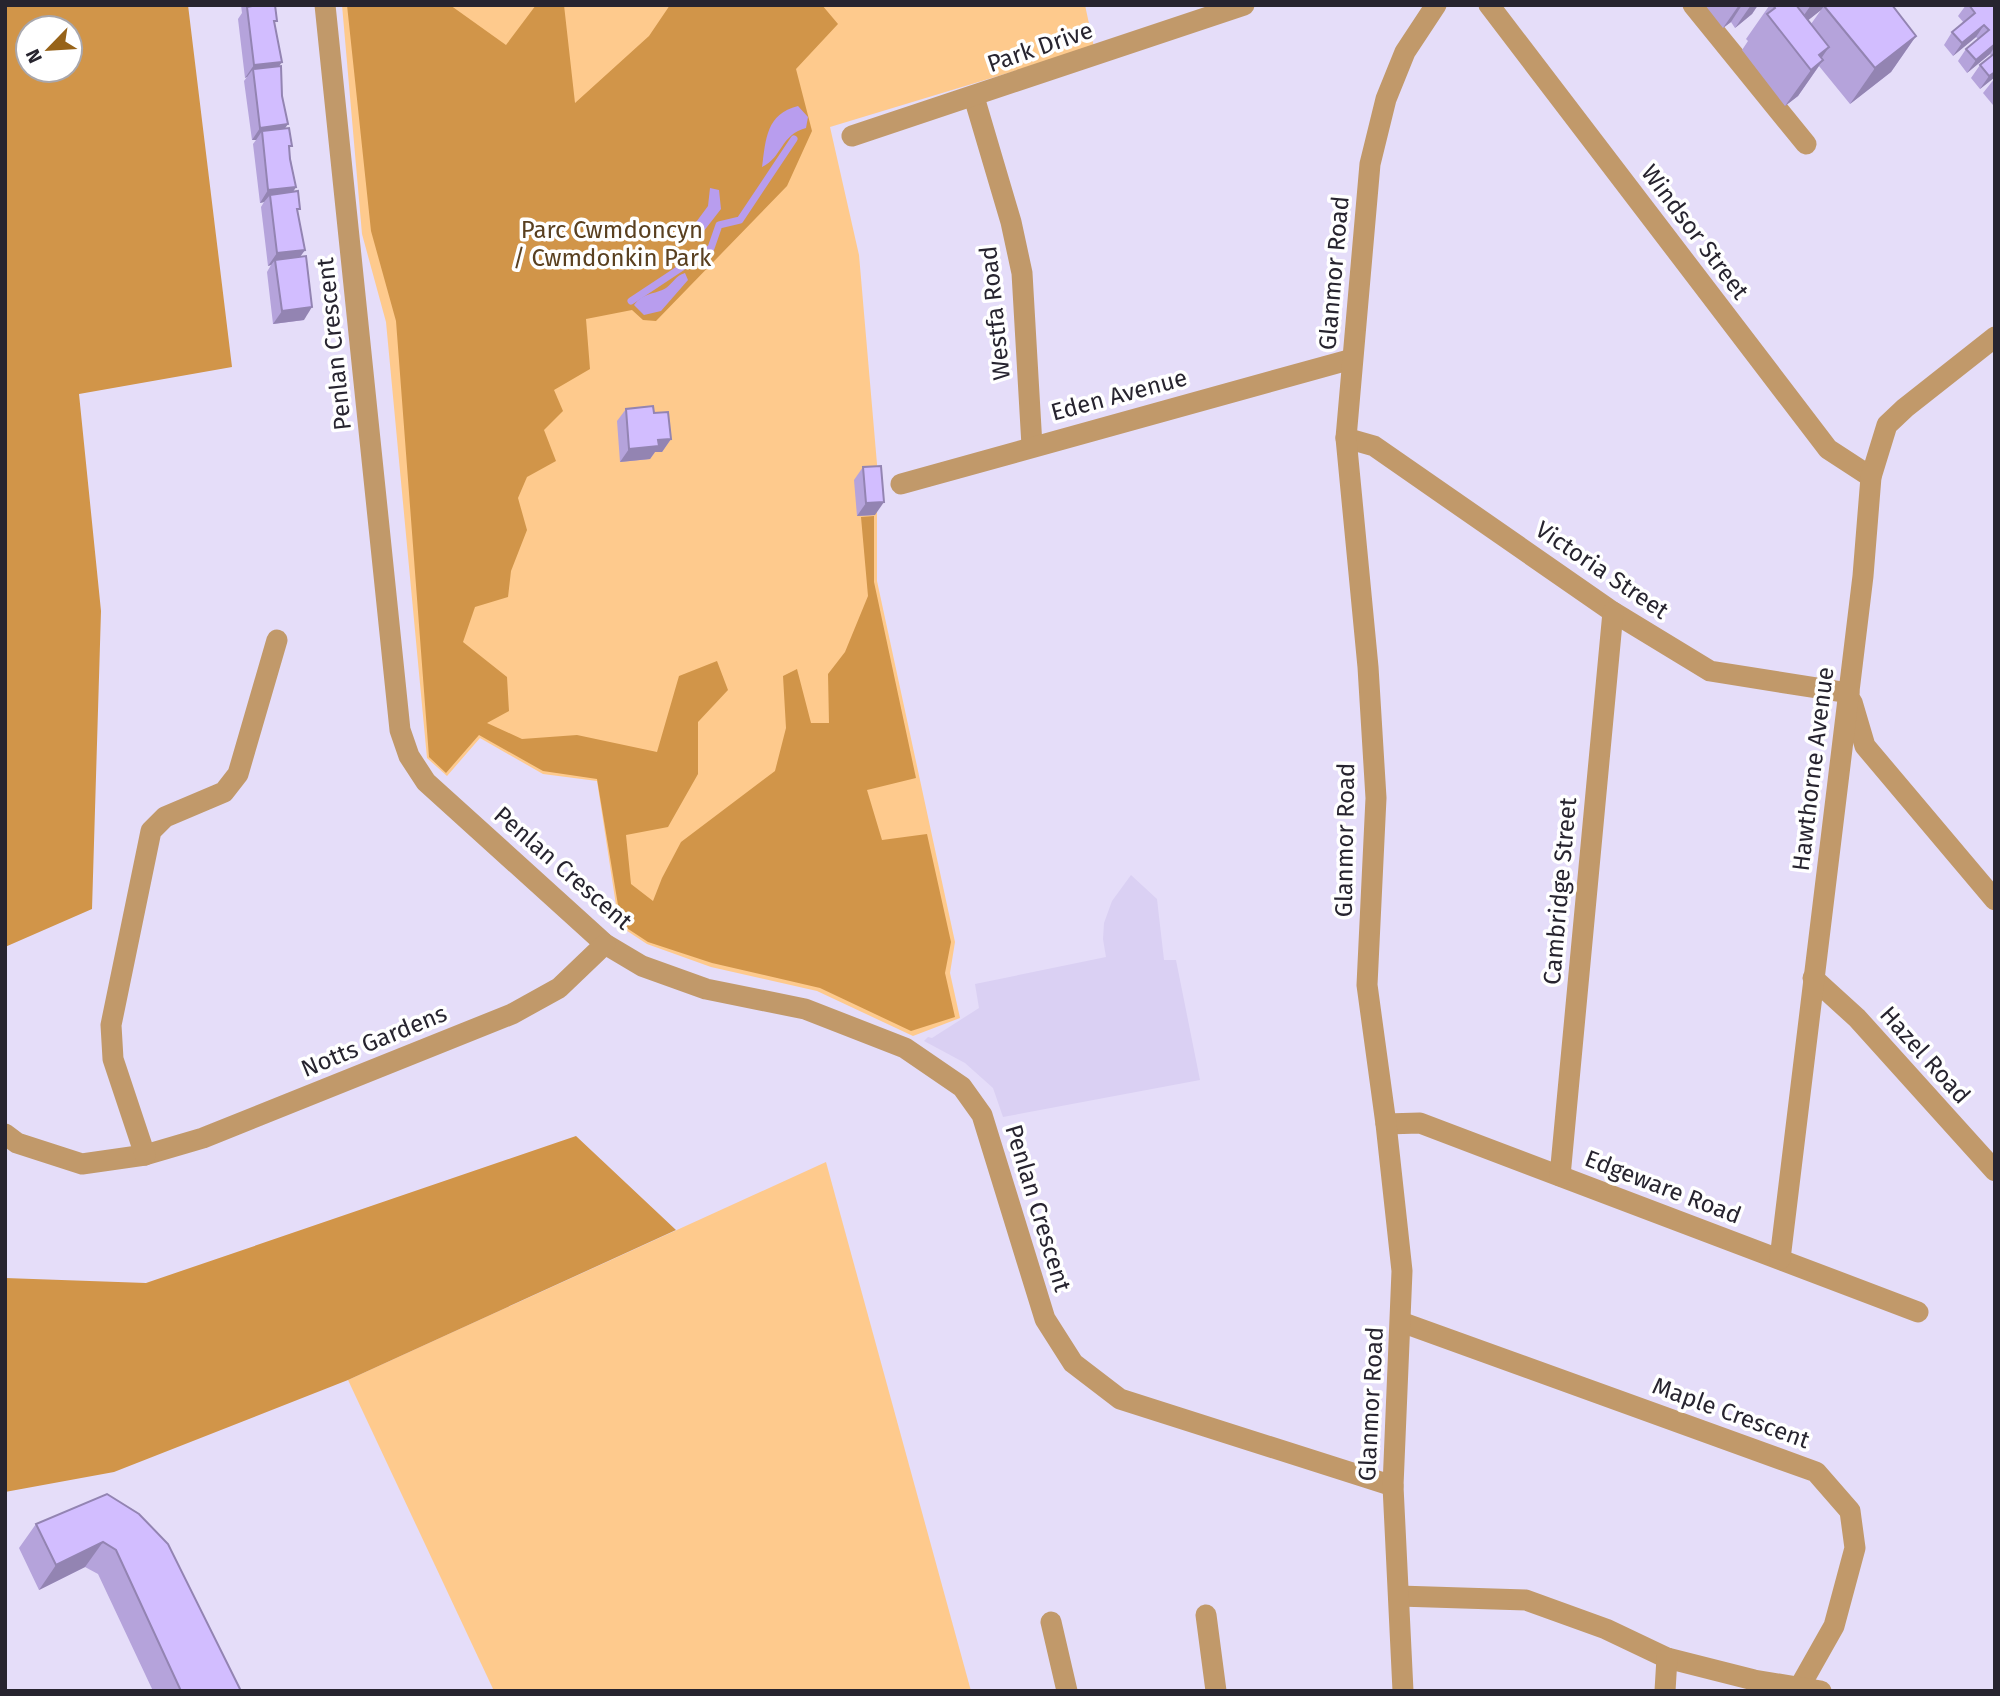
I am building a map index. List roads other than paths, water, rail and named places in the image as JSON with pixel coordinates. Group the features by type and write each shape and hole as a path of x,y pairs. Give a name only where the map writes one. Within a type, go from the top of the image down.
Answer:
{"street":[{"name":"Penlan Crescent","path":"325,5 400,730 409,756 426,782 605,944 642,966 706,989 805,1009 905,1048 962,1087 982,1115 1045,1319 1073,1363 1120,1399 1393,1486"},
{"name":"Park Drive","path":"852,136 1244,5"},
{"name":"Glanmor Road","path":"1403,1691 1393,1486 1402,1270 1367,985 1376,798 1368,667 1346,438 1370,164 1386,99 1405,52 1436,5"},
{"name":"Windsor Street","path":"1489,5 1829,449 1871,477"},
{"path":"1693,5 1806,144"},
{"name":"Westfa Road","path":"974,97 1011,222 1022,273 1032,446"},
{"name":"Hawthorne Avenue","path":"1780,1259 1863,576 1871,477 1887,425 1995,337"},
{"name":"Eden Avenue","path":"901,484 1352,359"},
{"name":"Victoria Street","path":"1346,438 1374,446 1613,612 1710,671 1849,693"},
{"name":"Cambridge Street","path":"1560,1176 1613,612"},
{"path":"145,1155 113,1059 111,1026 151,831 165,817 224,792 238,774 277,640"},
{"path":"1849,693 1865,746 1993,894"},
{"name":"Notts Gardens","path":"5,1134 17,1143 82,1164 145,1155 203,1138 513,1014 559,988 605,944"},
{"name":"Hazel Road","path":"1813,978 1857,1018 1995,1171"},
{"name":"Edgeware Road","path":"1386,1124 1420,1123 1918,1312"},
{"name":"Maple Crescent","path":"1401,1322 1816,1472 1850,1511 1855,1548 1834,1626 1798,1688"},
{"path":"1399,1596 1526,1600 1606,1629 1667,1658 1754,1680 1821,1691"},
{"path":"1206,1615 1216,1691"},
{"path":"1051,1622 1066,1691"},
{"path":"1665,1691 1667,1658"}],"waterway":[{"path":"631,301 711,248 719,225 740,220 794,139"}],"park label":[{"name":"Parc Cwmdoncyn / Cwmdonkin Park","path":"612,244"}]}
